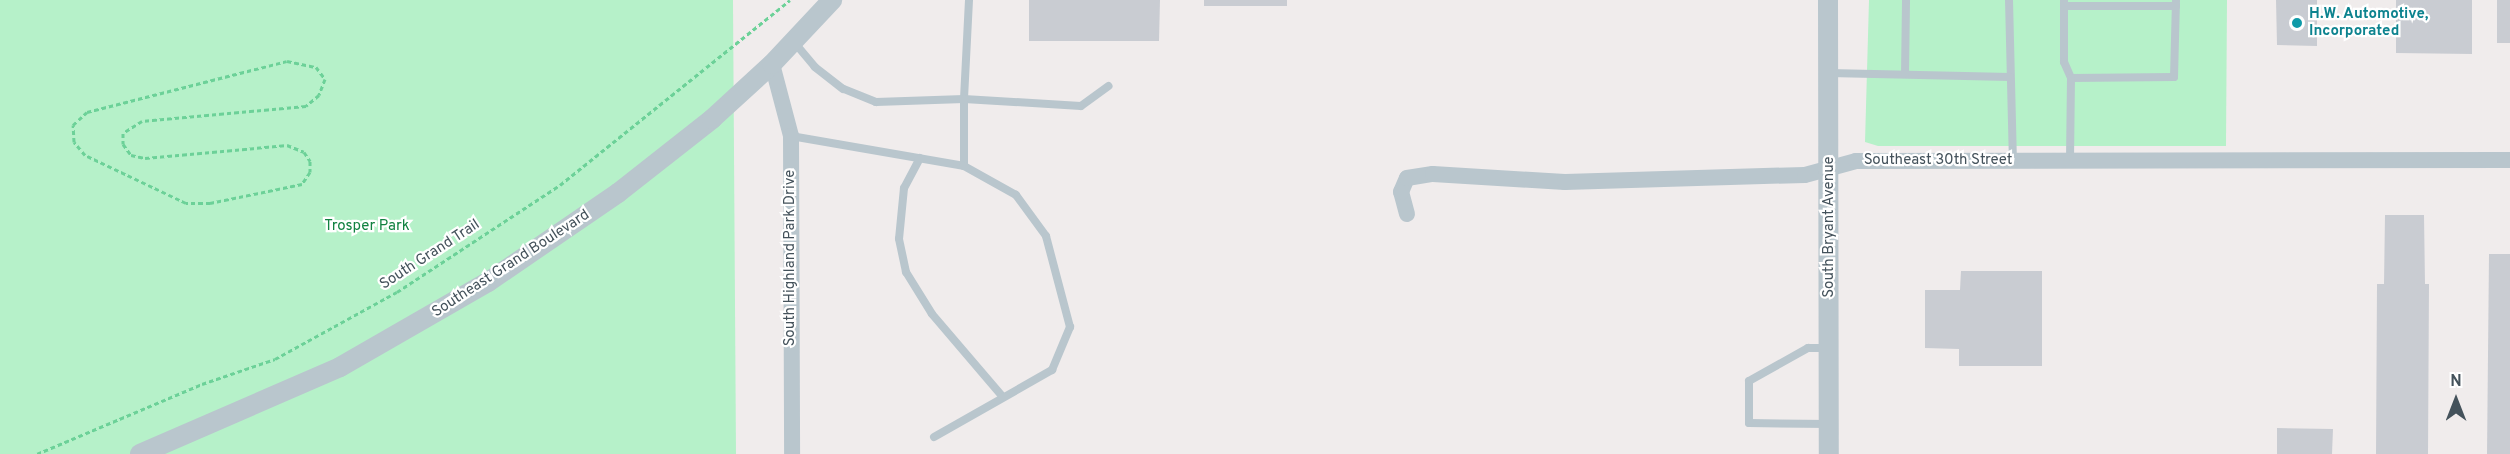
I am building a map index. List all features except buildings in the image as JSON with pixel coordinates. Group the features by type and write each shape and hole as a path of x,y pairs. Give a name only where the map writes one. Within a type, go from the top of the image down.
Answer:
{"street":[{"name":"Southeast Grand Boulevard","path":"140,454 340,367 488,282 626,186 712,118 772,64 831,0"},
{"name":"South Bryant Avenue","path":"1828,0 1831,167 1829,454"},
{"name":"South Highland Park Drive","path":"772,64 791,136 792,454"},
{"name":"Southeast 30th Street","path":"1407,214 1401,192 1407,178 1433,174 1565,182 1805,175 1856,161 2510,160"}],"lane":[{"path":"964,166 964,99 969,0"},
{"path":"1905,74 1906,0"},
{"path":"2009,0 2013,160"},
{"path":"2070,160 2071,78 2064,62 2064,3 2176,3 2174,77 2071,78"},
{"path":"793,41 815,67 843,89 876,102 964,99 1081,105 1109,86"},
{"path":"1829,73 2010,77"},
{"path":"791,136 964,166 1016,195 1046,236 1070,327 1052,370 934,437"},
{"path":"920,158 904,188 899,239 906,272 932,314 1003,397"},
{"path":"1829,424 1749,423 1749,381 1808,348 1830,348"}],"path":[{"name":"South Grand Trail","path":"37,454 202,384 275,359 397,292 560,185 790,0"},
{"path":"287,61 316,67 325,79 319,94 306,106 208,116 141,121 123,133 123,144 131,155 145,158 287,145 304,152 310,161 310,172 302,184 195,204 86,155 74,142 73,125 87,112 152,94 287,61"}],"green space":[{"name":"Trosper Park","path":"0,0 733,0 736,454 0,454"},
{"path":"1869,0 2227,0 2226,146 1878,146 1865,142"}],"place":[{"name":"H.W. Automotive, Incorporated","path":"2297,23"}]}
